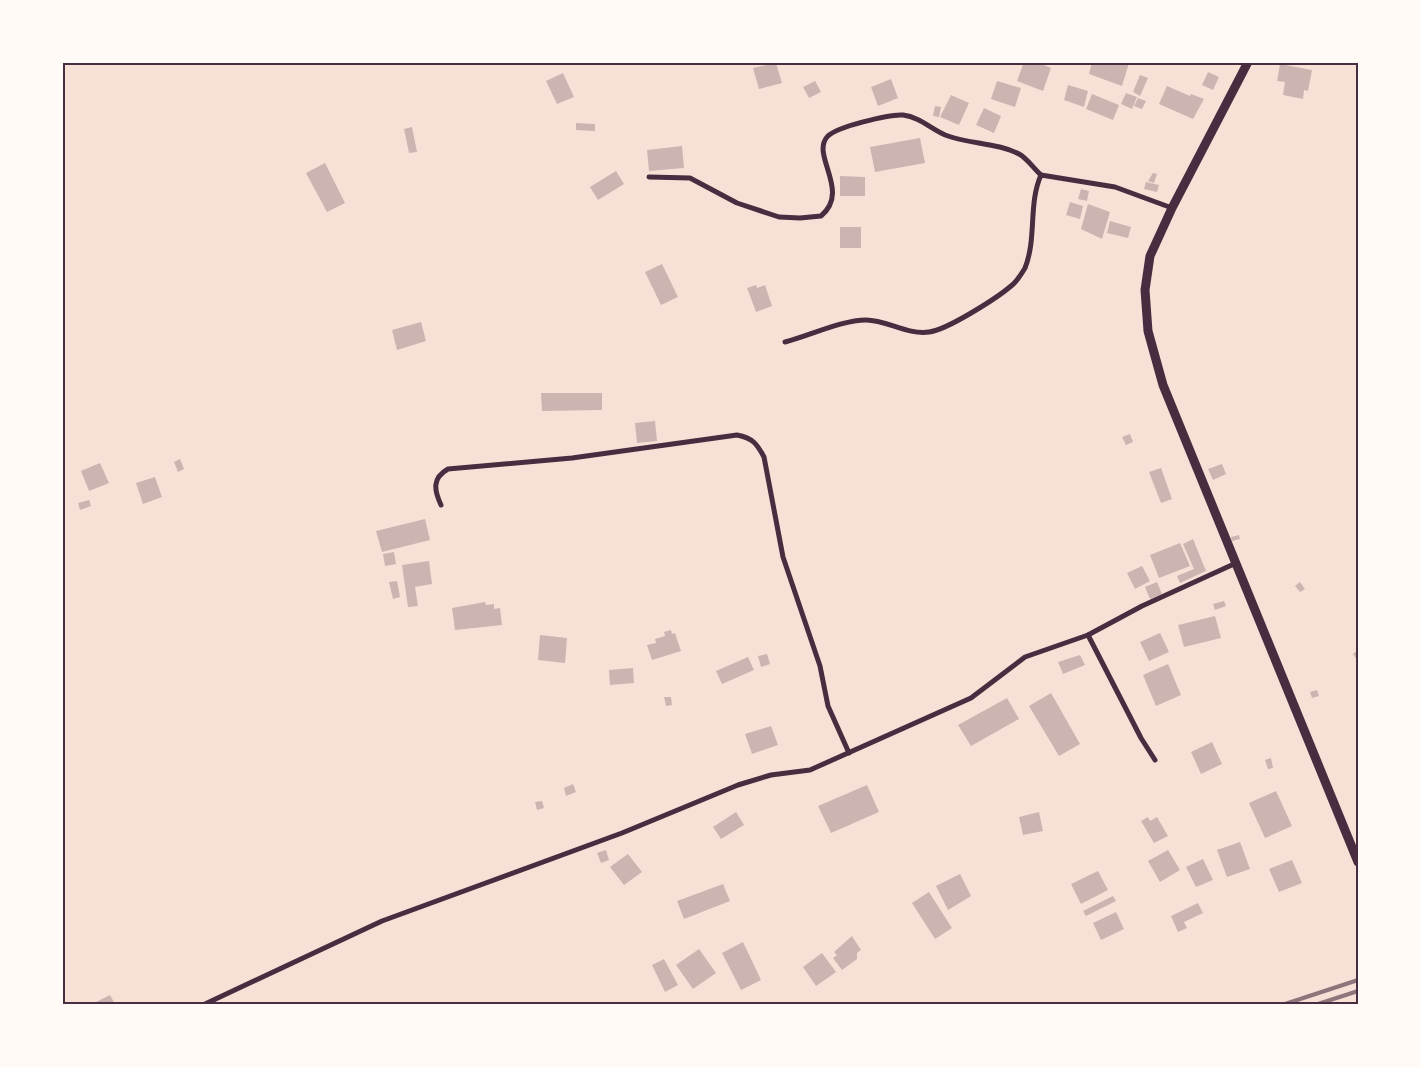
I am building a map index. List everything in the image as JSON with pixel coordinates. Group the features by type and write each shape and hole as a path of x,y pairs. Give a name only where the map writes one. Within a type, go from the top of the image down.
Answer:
{"street":[{"path":"1248,62 1172,208 1150,256 1145,290 1148,331 1163,386 1234,564 1358,862"},
{"path":"649,177 690,178 737,203 780,217 822,216 831,202 833,189 825,158 824,143 827,136 840,128 902,115 917,119 947,136 1019,154 1041,175 1116,187 1172,208"},
{"path":"785,342 850,322 866,320 911,331 928,332 948,326 1012,286 1025,268 1031,240 1035,189 1041,175"},
{"path":"441,505 435,482 439,474 448,469 572,458 737,435 750,438 758,445 764,457 783,557 820,666 828,706 849,753"},
{"path":"205,1004 382,921 622,833 738,785 771,775 810,770 971,698 1025,657 1088,635 1142,606 1234,564"},
{"path":"1088,635 1141,738 1155,760"}],"building":[{"path":"1024,62 1037,62 1051,68 1043,91 1017,81"},
{"path":"1092,62 1129,63 1122,86 1089,74"},
{"path":"776,63 782,83 759,89 753,68"},
{"path":"1280,64 1312,70 1308,91 1304,90 1303,99 1283,95 1285,82 1277,81"},
{"path":"1208,72 1219,77 1213,90 1202,85"},
{"path":"563,73 574,97 557,104 546,81"},
{"path":"1140,75 1148,78 1140,96 1133,92"},
{"path":"891,79 898,98 878,106 871,87"},
{"path":"815,81 821,92 809,98 803,87"},
{"path":"997,81 1021,88 1015,107 991,99"},
{"path":"1068,85 1088,91 1084,107 1064,100"},
{"path":"1167,86 1190,96 1191,94 1204,99 1193,119 1159,104"},
{"path":"1126,93 1137,97 1132,109 1121,104"},
{"path":"1092,94 1119,105 1113,120 1086,109"},
{"path":"951,95 969,103 959,125 940,117"},
{"path":"1138,98 1146,101 1142,109 1134,106"},
{"path":"935,106 941,107 939,117 933,116"},
{"path":"984,108 1001,116 994,133 976,125"},
{"path":"576,123 595,124 595,131 576,130"},
{"path":"412,127 417,152 409,153 404,129"},
{"path":"920,138 925,163 875,172 870,147"},
{"path":"682,146 684,168 649,171 647,150"},
{"path":"325,163 345,203 327,212 306,173"},
{"path":"616,171 624,184 598,200 590,187"},
{"path":"1153,173 1157,174 1154,183 1148,181"},
{"path":"840,176 865,177 865,196 840,196"},
{"path":"1146,182 1159,185 1157,192 1144,189"},
{"path":"1081,189 1089,191 1087,201 1078,199"},
{"path":"1070,202 1083,206 1080,219 1066,215"},
{"path":"1088,204 1110,212 1102,239 1081,229"},
{"path":"1110,221 1131,227 1128,238 1107,233"},
{"path":"840,227 861,227 861,248 840,248"},
{"path":"662,264 678,297 661,305 645,272"},
{"path":"756,285 757,288 765,285 772,306 756,312 747,288"},
{"path":"421,322 426,341 397,350 392,330"},
{"path":"541,393 602,393 602,410 542,411"},
{"path":"655,421 657,441 637,443 635,423"},
{"path":"1130,434 1133,442 1126,445 1122,437"},
{"path":"180,459 184,469 178,472 174,462"},
{"path":"100,463 109,483 89,491 81,471"},
{"path":"1222,464 1226,474 1213,480 1208,469"},
{"path":"1161,468 1172,499 1161,503 1149,472"},
{"path":"155,477 162,497 143,504 136,483"},
{"path":"89,500 91,506 80,510 78,503"},
{"path":"425,519 430,540 382,552 376,531"},
{"path":"1239,535 1240,539 1232,541 1231,537"},
{"path":"1193,539 1206,571 1180,583 1177,576 1194,569 1183,544"},
{"path":"1180,543 1190,566 1159,578 1150,555"},
{"path":"394,552 396,564 385,566 383,554"},
{"path":"429,561 432,584 415,587 418,606 408,607 402,565"},
{"path":"1142,566 1150,581 1135,589 1127,573"},
{"path":"397,581 400,597 393,599 389,582"},
{"path":"1157,582 1162,594 1150,599 1145,587"},
{"path":"1300,582 1305,589 1300,592 1295,586"},
{"path":"1224,601 1226,606 1215,610 1213,604"},
{"path":"485,602 486,605 494,604 494,609 500,608 502,625 455,630 452,608"},
{"path":"1215,616 1221,638 1184,647 1178,625"},
{"path":"671,630 672,634 675,633 681,651 652,660 647,645 656,643 655,639 665,636 664,632"},
{"path":"1160,633 1169,652 1149,661 1140,642"},
{"path":"540,635 567,638 565,663 538,660"},
{"path":"1358,650 1358,661 1353,654"},
{"path":"767,654 770,664 761,667 758,656"},
{"path":"1080,655 1085,665 1063,674 1058,662"},
{"path":"748,657 754,670 722,684 716,671"},
{"path":"1168,664 1181,695 1156,706 1143,675"},
{"path":"633,668 634,683 610,685 609,670"},
{"path":"1317,690 1319,696 1312,698 1310,692"},
{"path":"1051,693 1080,744 1059,756 1029,706"},
{"path":"664,697 671,697 672,705 666,706"},
{"path":"1007,698 1019,719 971,746 958,725"},
{"path":"771,726 778,745 752,754 745,734"},
{"path":"1212,742 1222,764 1201,774 1191,752"},
{"path":"1271,758 1273,768 1268,769 1265,760"},
{"path":"573,784 576,792 566,796 564,788"},
{"path":"867,785 879,812 831,833 818,806"},
{"path":"1276,791 1292,826 1265,838 1249,803"},
{"path":"542,801 544,808 537,810 535,802"},
{"path":"736,812 744,825 721,839 713,827"},
{"path":"1039,812 1043,831 1023,835 1019,817"},
{"path":"1148,817 1150,821 1157,817 1168,836 1154,843 1141,821"},
{"path":"1240,842 1250,869 1227,877 1217,850"},
{"path":"606,850 609,860 601,863 597,853"},
{"path":"1168,850 1180,870 1160,882 1148,861"},
{"path":"628,854 642,872 624,885 610,867"},
{"path":"1203,859 1213,880 1196,887 1186,867"},
{"path":"1292,860 1302,883 1279,892 1269,869"},
{"path":"1098,871 1108,890 1081,904 1071,884"},
{"path":"960,874 971,896 948,910 936,886"},
{"path":"723,884 730,901 684,919 677,901"},
{"path":"929,892 952,928 935,939 912,903"},
{"path":"1113,896 1116,901 1086,916 1083,911"},
{"path":"1198,903 1203,913 1184,922 1187,928 1178,932 1171,916"},
{"path":"1116,912 1124,929 1101,940 1093,923"},
{"path":"852,936 861,950 857,953 857,959 842,970 833,958 837,955 834,952"},
{"path":"743,942 761,980 741,990 722,953"},
{"path":"699,949 716,973 693,989 676,965"},
{"path":"822,953 836,972 816,986 803,967"},
{"path":"664,959 678,985 665,992 652,965"},
{"path":"110,995 115,1004 92,1004"}],"railway":[{"path":"1285,1004 1358,980"},
{"path":"1318,1004 1358,991"}]}
